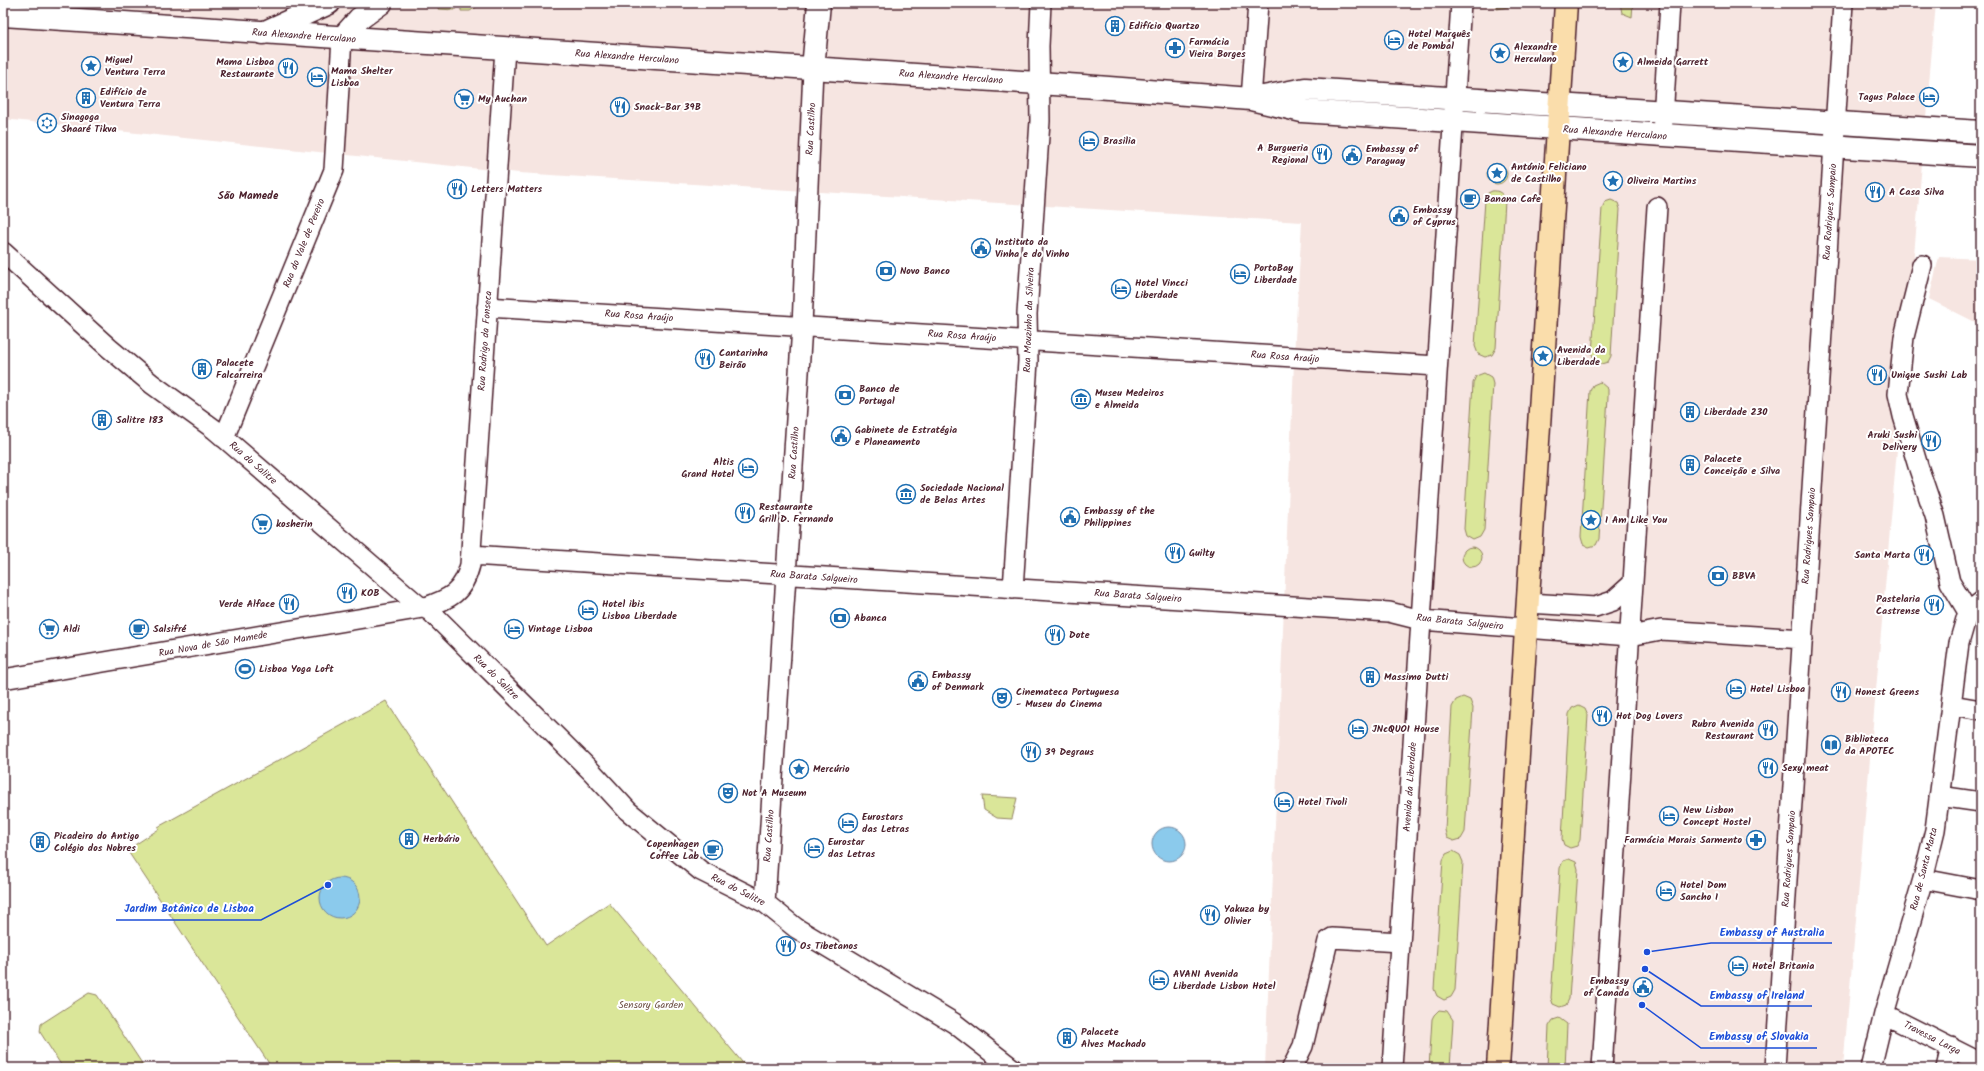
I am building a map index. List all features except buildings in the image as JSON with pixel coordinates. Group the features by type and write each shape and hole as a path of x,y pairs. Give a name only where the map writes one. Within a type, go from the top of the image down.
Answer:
{"main road":[{"path":"263,33 329,3"},
{"path":"342,38 359,19 381,3"},
{"name":"Rua Castilho","path":"813,69 820,3"},
{"path":"1498,1068 1566,3"},
{"name":"Rua Alexandre Herculano","path":"3,15 1039,83 1251,99 1302,111 1981,156"},
{"name":"Rua Alexandre Herculano","path":"1251,99 1305,89 1836,124 1981,132"}],"street":[{"name":"Rua Mouzinho da Silveira","path":"1013,589 1028,361 1027,314 1040,121 1039,46 1041,3"},
{"path":"1251,99 1258,3"},
{"name":"Avenida da Liberdade","path":"1392,1068 1460,3"},
{"path":"1662,136 1670,3"},
{"name":"Rua Rodrigues Sampaio","path":"1775,1068 1843,3"},
{"name":"Rua do Vale de Pereiro","path":"224,438 334,170 342,38"},
{"name":"Rua Rodrigo da Fonseca","path":"424,608 454,595 462,587 468,571 506,49"},
{"name":"Rua Castilho","path":"765,903 802,326 813,69"},
{"path":"1602,1068 1657,207"},
{"name":"Rua do Salitre","path":"3,252 68,312 146,379 214,429 418,604 435,616 593,773 628,811 701,870 765,903 796,928 954,1023 1012,1068"},
{"path":"1922,266 1904,337 1898,394 1918,466 1935,516 1950,582 1974,607"},
{"name":"Rua Rosa Araújo","path":"487,307 1437,366"},
{"name":"Rua Barata Salgueiro","path":"470,554 1389,612 1421,620 1630,636 1661,630 1803,639"},
{"path":"1528,604 1595,607 1613,600 1633,583"},
{"name":"Rua de Santa Marta","path":"1871,1068 1884,1014 1923,879 1935,830 1959,643 1974,607"},
{"name":"Rua Nova de São Mamede","path":"3,679 424,608"},
{"path":"1952,705 1981,710"},
{"path":"1939,796 1981,802"},
{"path":"1923,879 1981,890"},
{"path":"1292,1068 1303,1046 1328,941 1332,938 1400,942"},
{"name":"Travessa Larga","path":"1884,1014 1981,1063"},
{"path":"1946,1068 1951,1047"}],"shaded area":[{"path":"3,3 1936,3 1843,1068 1265,1068 1295,338 1302,222 519,173 3,119"},
{"path":"1939,257 1981,259 1981,325 1929,299"}],"green space":[{"path":"439,3 455,3 455,10 438,9"},
{"path":"461,3 483,3 470,11 461,11"},
{"path":"1497,3 1510,3 1508,7 1497,9"},
{"path":"1620,3 1633,3 1632,17 1622,13"},
{"path":"1497,164 1504,167 1507,174 1504,181 1497,184 1490,181 1487,174 1490,167"},
{"path":"1492,191 1501,193 1504,196 1505,201 1496,348 1492,355 1485,357 1478,354 1475,346 1485,200 1488,193"},
{"path":"1611,200 1618,203 1620,209 1611,356 1608,362 1601,364 1595,361 1592,354 1602,208 1605,202"},
{"path":"1484,373 1491,377 1493,384 1484,530 1480,537 1473,540 1466,536 1464,529 1473,383 1476,376"},
{"path":"1600,382 1608,389 1608,397 1599,539 1596,545 1589,547 1583,544 1581,537 1590,391 1593,385"},
{"path":"1472,547 1479,550 1482,557 1479,564 1472,567 1465,564 1462,557 1465,550"},
{"path":"1463,697 1470,700 1473,708 1465,832 1461,839 1454,841 1447,838 1445,830 1452,707 1456,700"},
{"name":"Sensory Garden","path":"386,701 546,946 609,903 747,1068 272,1068 127,850 159,829 158,827"},
{"path":"1579,705 1585,708 1588,715 1580,840 1577,846 1570,848 1564,845 1562,839 1569,714 1572,708"},
{"path":"982,796 1017,798 1012,819 997,818 984,810"},
{"path":"1453,851 1460,855 1463,862 1455,990 1451,997 1444,1000 1437,996 1434,989 1443,860 1446,854"},
{"path":"1569,859 1576,862 1578,869 1569,999 1566,1005 1560,1007 1553,1004 1551,998 1560,868 1563,861"},
{"path":"89,993 97,995 145,1068 63,1068 40,1032 41,1024"},
{"path":"1439,1010 1447,1011 1453,1020 1450,1068 1429,1068 1432,1019"},
{"path":"1559,1018 1567,1024 1565,1068 1547,1068 1549,1026 1553,1020"}],"water":[{"path":"1166,827 1172,827 1181,832 1185,838 1185,850 1181,856 1172,861 1166,861 1157,856 1152,847 1152,841 1157,832"},
{"path":"340,878 348,880 354,884 358,890 360,898 358,906 354,912 348,916 340,918 332,916 326,912 322,906 320,898 322,890 326,884 332,880"}],"place":[{"name":"Edifício Quartzo","path":"1115,26"},
{"name":"Hotel Marquês de Pombal","path":"1394,40"},
{"name":"Farmácia Vieira Borges","path":"1175,48"},
{"name":"Alexandre Herculano","path":"1500,53"},
{"name":"Almeida Garrett","path":"1623,62"},
{"name":"Miguel Ventura Terra","path":"91,66"},
{"name":"Mama Lisboa Restaurante","path":"288,68"},
{"name":"Mama Shelter Lisboa","path":"317,77"},
{"name":"Tagus Palace","path":"1929,97"},
{"name":"Edifício de Ventura Terra","path":"86,98"},
{"name":"My Auchan","path":"464,99"},
{"name":"Snack-Bar 39B","path":"620,107"},
{"name":"Sinagoga Shaaré Tikva","path":"47,123"},
{"name":"Brasilia","path":"1089,141"},
{"name":"A Burgueria Regional","path":"1322,154"},
{"name":"Embassy of Paraguay","path":"1352,155"},
{"name":"António Feliciano de Castilho","path":"1497,173"},
{"name":"Oliveira Martins","path":"1613,181"},
{"name":"Letters Matters","path":"457,189"},
{"name":"A Casa Silva","path":"1875,192"},
{"name":"Banana Cafe","path":"1470,199"},
{"name":"Embassy of Cyprus","path":"1399,216"},
{"name":"Instituto da Vinha e do Vinho","path":"981,248"},
{"name":"Novo Banco","path":"886,271"},
{"name":"PortoBay Liberdade","path":"1240,274"},
{"name":"Hotel Vincci Liberdade","path":"1121,289"},
{"name":"Avenida da Liberdade","path":"1543,356"},
{"name":"Cantarinha Beirão","path":"705,359"},
{"name":"Palacete Falcarreira","path":"202,369"},
{"name":"Unique Sushi Lab","path":"1877,375"},
{"name":"Banco de Portugal","path":"845,395"},
{"name":"Museu Medeiros e Almeida","path":"1081,399"},
{"name":"Liberdade 230","path":"1690,412"},
{"name":"Salitre 183","path":"102,420"},
{"name":"Gabinete de Estratégia e Planeamento","path":"841,436"},
{"name":"Aruki Sushi Delivery","path":"1931,441"},
{"name":"Palacete Conceição e Silva","path":"1690,465"},
{"name":"Altis Grand Hotel","path":"748,468"},
{"name":"Sociedade Nacional de Belas Artes","path":"906,494"},
{"name":"Restaurante Grill D. Fernando","path":"745,513"},
{"name":"Embassy of the Philippines","path":"1070,517"},
{"name":"I Am Like You","path":"1591,520"},
{"name":"kosherin","path":"262,524"},
{"name":"Guilty","path":"1175,553"},
{"name":"Santa Marta","path":"1924,555"},
{"name":"BBVA","path":"1718,576"},
{"name":"KOB","path":"347,593"},
{"name":"Verde Alface","path":"289,604"},
{"name":"Pastelaria Castrense","path":"1934,605"},
{"name":"Hotel ibis Lisboa Liberdade","path":"588,610"},
{"name":"Abanca","path":"840,618"},
{"name":"Aldi","path":"49,629"},
{"name":"Salsifré","path":"139,629"},
{"name":"Vintage Lisboa","path":"514,629"},
{"name":"Dote","path":"1055,635"},
{"name":"Lisboa Yoga Loft","path":"245,669"},
{"name":"Massimo Dutti","path":"1370,677"},
{"name":"Embassy of Denmark","path":"918,681"},
{"name":"Hotel Lisboa","path":"1736,689"},
{"name":"Honest Greens","path":"1841,692"},
{"name":"Cinemateca Portuguesa - Museu do Cinema","path":"1002,698"},
{"name":"Hot Dog Lovers","path":"1602,716"},
{"name":"JNcQUOI House","path":"1358,729"},
{"name":"Rubro Avenida Restaurant","path":"1768,730"},
{"name":"Biblioteca da APOTEC","path":"1831,745"},
{"name":"39 Degraus","path":"1031,752"},
{"name":"Sexy meat","path":"1768,768"},
{"name":"Mercúrio","path":"799,769"},
{"name":"Not A Museum","path":"728,793"},
{"name":"Hotel Tivoli","path":"1284,802"},
{"name":"New Lisbon Concept Hostel","path":"1669,816"},
{"name":"Eurostars das Letras","path":"848,823"},
{"name":"Herbário","path":"409,839"},
{"name":"Farmácia Morais Sarmento","path":"1756,840"},
{"name":"Picadeiro do Antigo Colégio dos Nobres","path":"40,842"},
{"name":"Eurostar das Letras","path":"814,848"},
{"name":"Copenhagen Coffee Lab","path":"713,850"},
{"name":"Jardim Botânico de Lisboa","path":"328,885"},
{"name":"Hotel Dom Sancho I","path":"1666,891"},
{"name":"Yakuza by Olivier","path":"1210,915"},
{"name":"Os Tibetanos","path":"786,946"},
{"name":"Embassy of Australia","path":"1647,952"},
{"name":"Hotel Britania","path":"1738,966"},
{"name":"Embassy of Ireland","path":"1645,969"},
{"name":"AVANI Avenida Liberdade Lisbon Hotel","path":"1159,980"},
{"name":"Embassy of Canada","path":"1643,987"},
{"name":"Embassy of Slovakia","path":"1642,1005"},
{"name":"Palacete Alves Machado","path":"1067,1038"}],"district":[{"name":"São Mamede","path":"248,196"}]}
